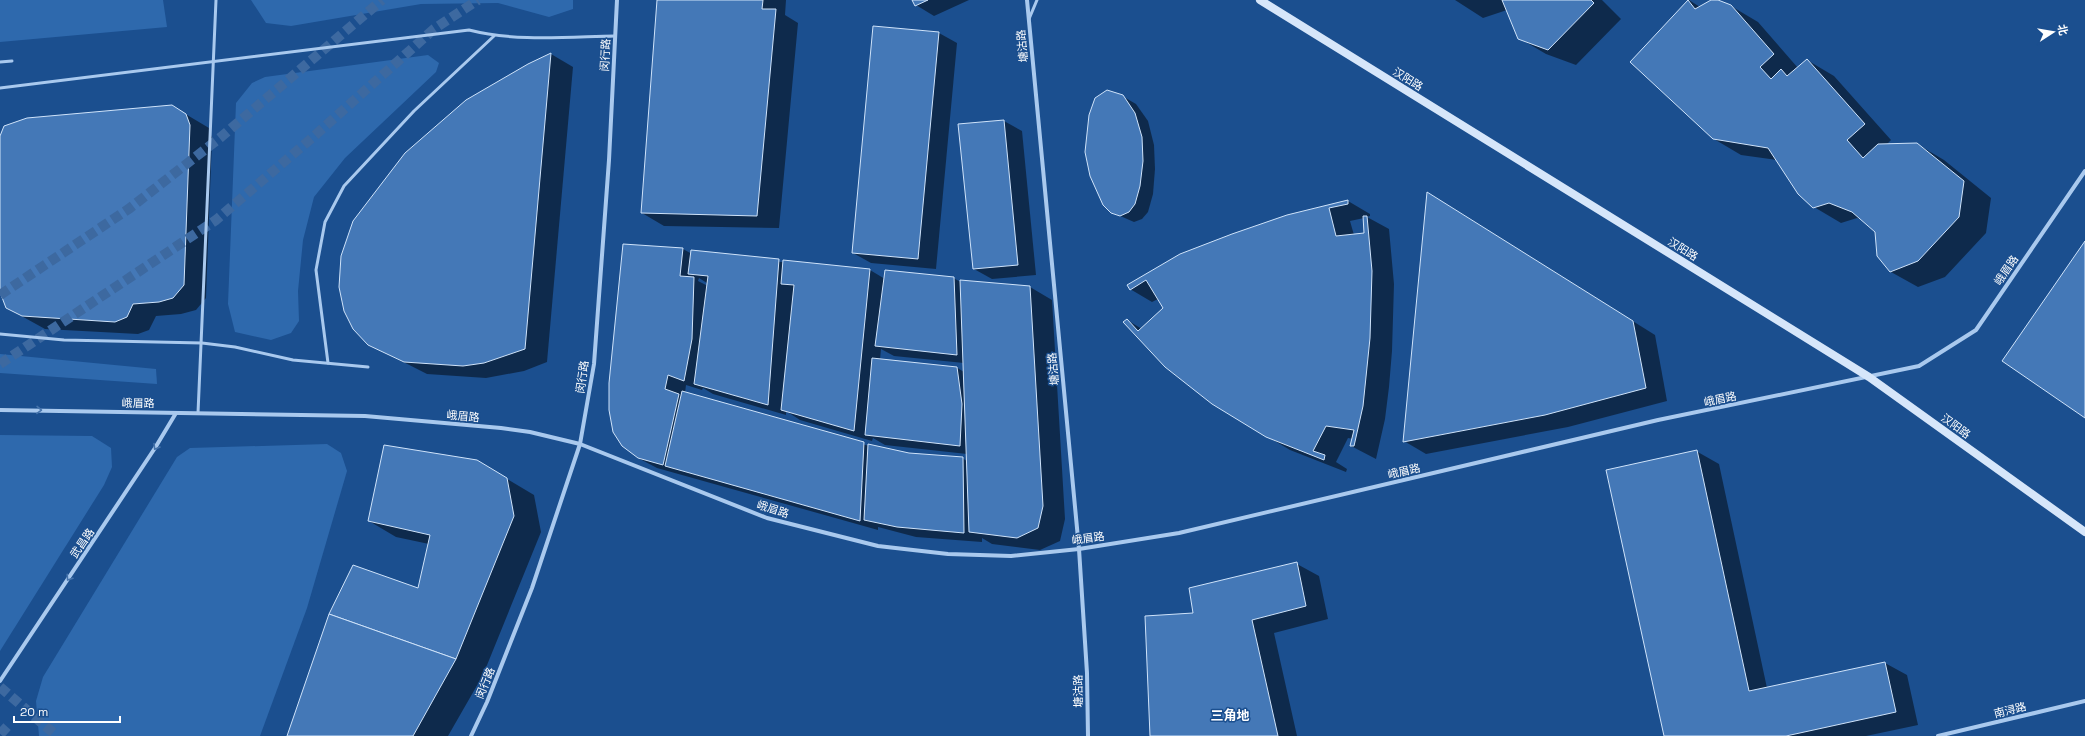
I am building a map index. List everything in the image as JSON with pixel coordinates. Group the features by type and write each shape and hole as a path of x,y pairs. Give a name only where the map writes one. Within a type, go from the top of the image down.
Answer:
{"street":[{"name":"闵行路","path":"471,736 487,702 532,588 580,444 594,364 609,160 616,0"},
{"name":"塘沽路","path":"1027,0 1079,549 1088,736"},
{"name":"汉阳路","path":"1260,0 1869,377 2085,532"},
{"name":"峨眉路","path":"0,410 365,416 501,428 530,432 580,444 767,518 878,546 948,554 1011,556 1079,549 1179,532 1658,420 1919,366 1976,330 2085,171"},
{"name":"武昌路","path":"0,681 155,448 176,413"},
{"name":"南浔路","path":"1938,736 2085,701"}],"lane":[{"path":"198,413 216,0"},
{"path":"1028,20 1037,0"},
{"path":"0,88 469,30 494,36 516,38 615,36"},
{"path":"328,363 316,270 325,222 344,186 414,111 494,36"},
{"path":"0,62 12,61"},
{"path":"0,334 64,340 202,343 235,347 293,360 368,367"}],"shaded area":[{"path":"0,0 163,0 167,27 0,42"},
{"path":"251,0 573,0 573,9 549,17 498,3 421,4 291,26 266,23"},
{"path":"428,55 439,63 436,72 345,158 314,197 303,240 298,291 299,321 291,333 271,340 235,332 228,304 236,103 252,83 265,77"},
{"path":"0,354 156,369 157,384 0,373"},
{"path":"0,435 92,436 111,448 112,467 104,485 0,651"},
{"path":"327,444 341,453 347,471 307,608 260,736 39,736 36,701 43,677 177,457 190,448"}],"building":[{"path":"657,0 763,0 762,9 776,9 757,216 641,213"},
{"path":"912,0 928,0 915,6"},
{"path":"1502,0 1591,0 1594,3 1548,50 1518,39"},
{"path":"1688,0 1695,9 1711,0 1718,0 1731,5 1774,54 1760,67 1771,79 1781,69 1787,76 1807,59 1865,124 1847,140 1863,158 1878,144 1917,143 1964,181 1959,217 1918,261 1890,272 1877,256 1875,232 1852,212 1829,203 1813,208 1798,194 1768,148 1713,139 1630,62"},
{"path":"873,26 939,32 918,259 852,253"},
{"path":"551,53 525,349 484,363 463,366 404,362 368,345 353,329 344,311 339,287 341,256 353,221 405,153 466,100 528,64"},
{"path":"1107,90 1123,95 1135,113 1142,137 1143,161 1140,186 1135,204 1129,212 1120,216 1111,213 1103,205 1090,176 1085,152 1089,115 1095,98"},
{"path":"172,105 186,114 190,125 184,285 173,298 159,302 133,304 127,317 115,322 22,316 6,308 0,292 0,136 4,126 27,118"},
{"path":"1004,120 1018,265 973,269 958,124"},
{"path":"1427,192 1633,321 1646,388 1545,415 1403,442"},
{"path":"1348,200 1348,204 1329,208 1336,236 1364,233 1363,216 1367,216 1372,271 1370,338 1363,406 1354,446 1350,446 1354,430 1326,426 1313,451 1325,455 1324,460 1266,437 1212,404 1165,367 1123,322 1127,319 1138,331 1163,308 1146,280 1130,290 1127,285 1180,254 1287,215"},
{"path":"2085,241 2085,418 2002,361"},
{"path":"623,244 683,248 680,276 694,277 692,339 684,381 668,375 665,389 679,394 663,465 638,458 622,446 613,432 609,410 609,383"},
{"path":"691,250 779,259 768,405 694,384 708,276 688,274"},
{"path":"783,260 870,269 854,431 781,410 794,285 781,284"},
{"path":"885,270 954,277 957,355 875,346"},
{"path":"960,280 1030,286 1043,506 1038,528 1017,538 969,532"},
{"path":"872,358 957,367 962,404 960,446 865,435"},
{"path":"682,391 864,442 860,521 665,466"},
{"path":"868,444 909,453 963,457 964,533 897,527 864,520"},
{"path":"384,445 477,460 507,478 514,516 456,659 329,614 353,565 418,588 430,535 368,521"},
{"path":"1697,450 1749,691 1885,662 1896,712 1786,736 1664,736 1606,470"},
{"path":"1297,562 1306,606 1252,620 1278,736 1150,736 1145,616 1193,613 1189,588"},
{"path":"329,614 456,659 413,736 287,736"}],"tunnel":[{"path":"0,295 130,208 221,137 382,0"},
{"path":"0,364 216,220 312,138 434,29 478,0"},
{"path":"0,687 57,736"},
{"path":"0,727 10,736"}],"district":[{"name":"三角地","path":"1230,715"}]}
